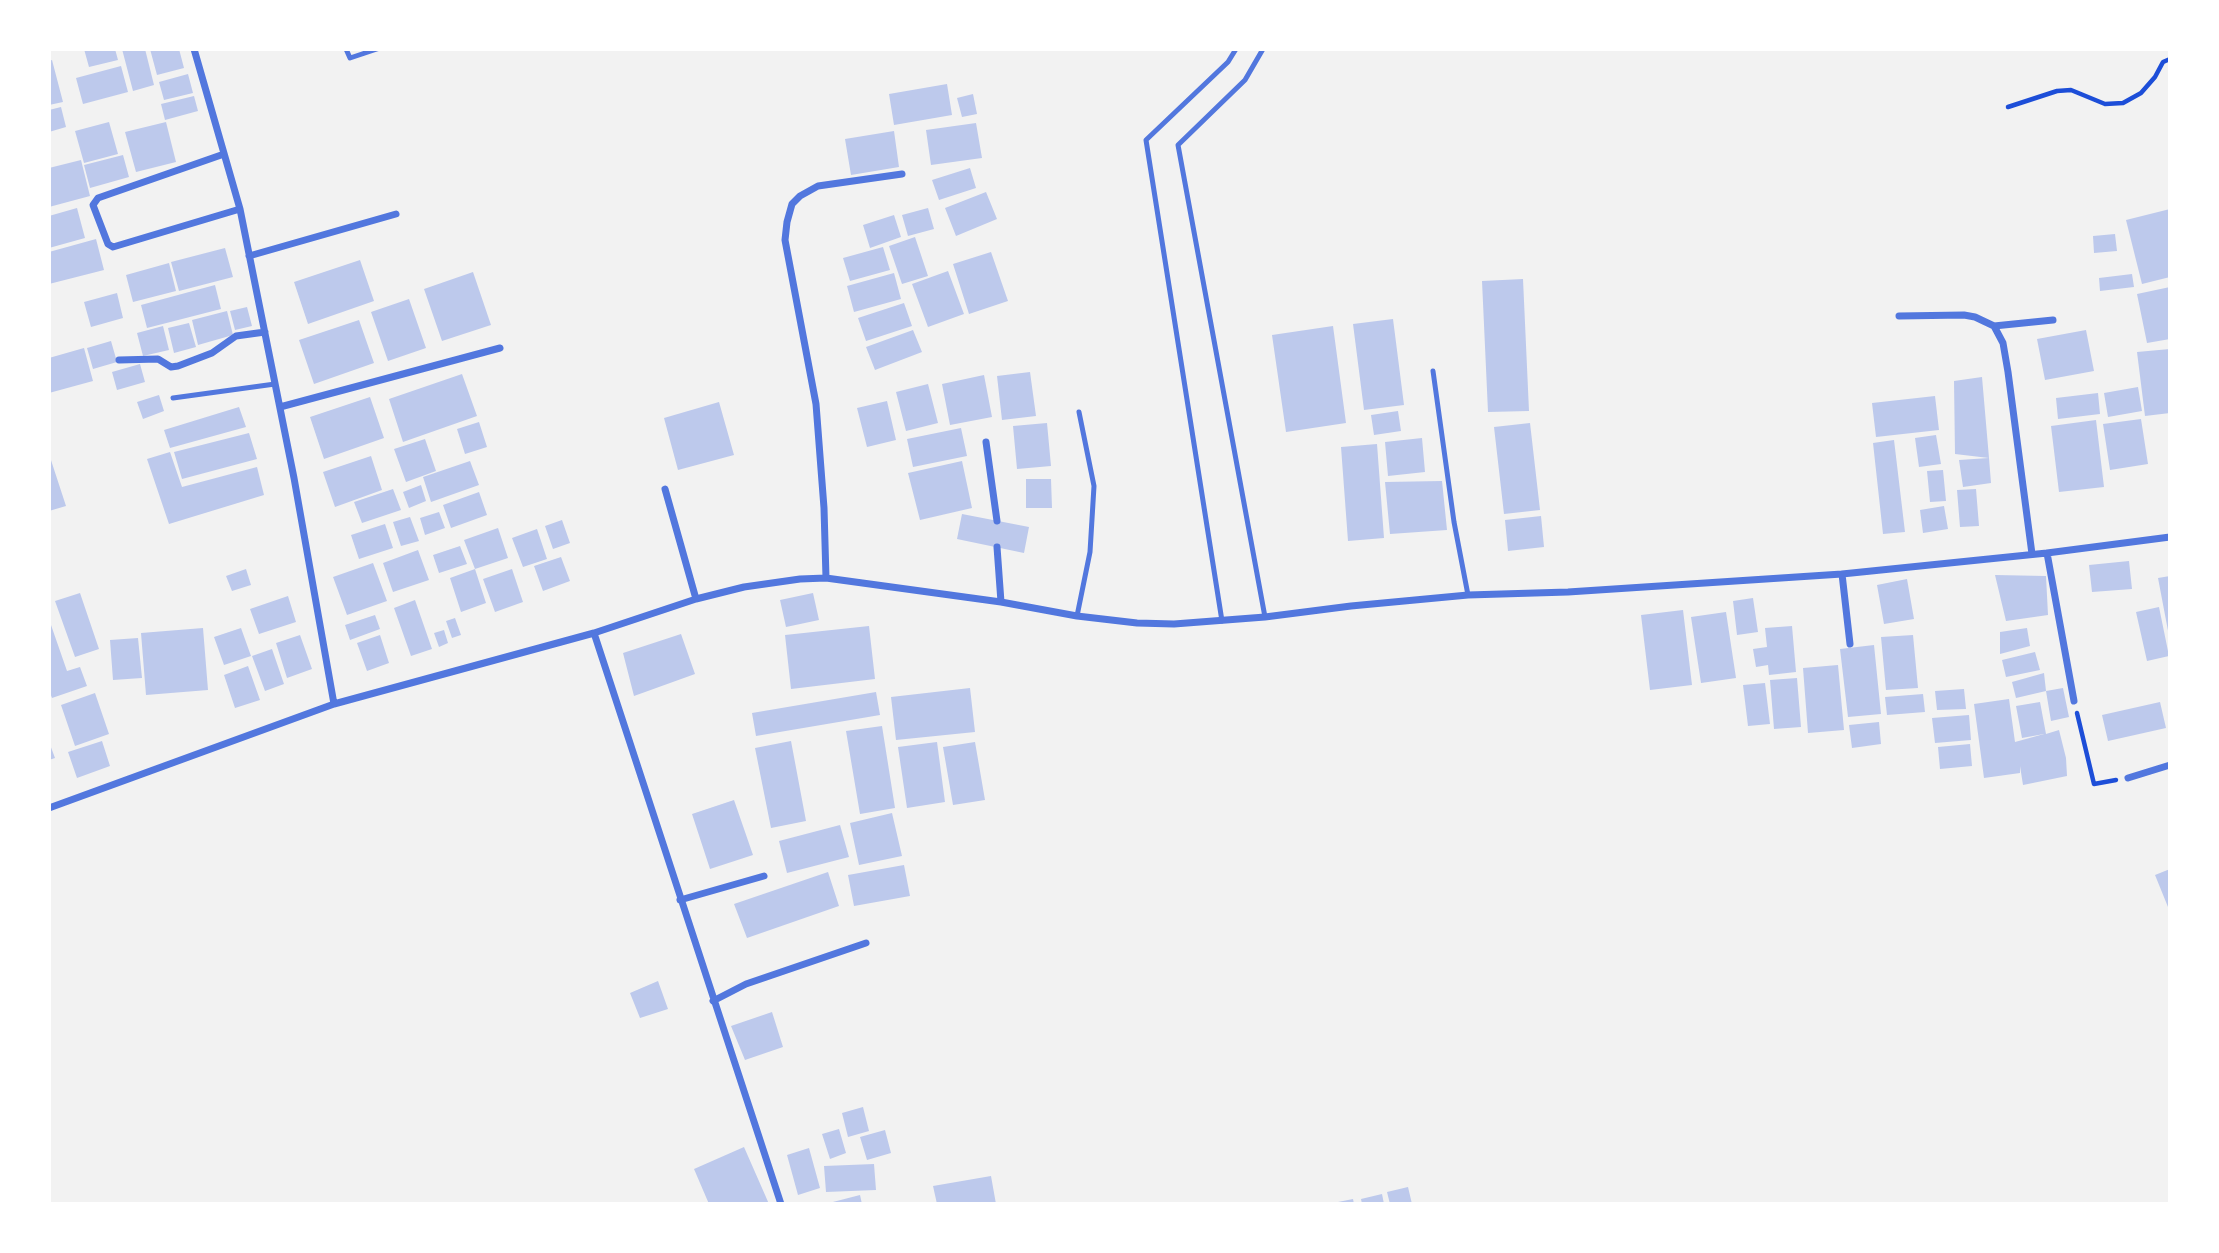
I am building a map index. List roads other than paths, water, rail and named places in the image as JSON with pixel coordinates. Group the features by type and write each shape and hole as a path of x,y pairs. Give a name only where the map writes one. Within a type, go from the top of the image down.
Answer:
{"street":[{"path":"194,49 240,209 280,407 334,704"},
{"path":"224,154 98,198 93,205 108,244 113,247 240,209"},
{"path":"826,578 816,404 785,240 787,222 792,204 818,186 902,174"},
{"path":"249,256 396,214"},
{"path":"1899,316 1964,315 1994,326 2053,320"},
{"path":"1994,326 2003,343 2008,372 2032,554"},
{"path":"119,360 158,359 171,367 178,366 212,353 236,335 265,331"},
{"path":"280,407 500,348"},
{"path":"986,442 997,521"},
{"path":"665,489 696,599"},
{"path":"49,808 334,704 594,634 696,599 744,587 800,579 826,578 1001,602 1077,616 1149,624 1222,621 1468,595 1568,592 1842,573 2047,553 2170,537"},
{"path":"997,547 1001,602"},
{"path":"2047,553 2074,701"},
{"path":"1842,573 1850,644"},
{"path":"594,634 781,1204"},
{"path":"2128,778 2170,765"},
{"path":"680,900 764,876"},
{"path":"713,1001 746,984 866,943"}],"lane":[{"path":"346,49 350,58 377,49"},
{"path":"1222,621 1146,140 1228,62 1236,49"},
{"path":"1263,49 1245,80 1178,145 1265,617"},
{"path":"1433,370 1454,522 1468,595"},
{"path":"173,398 275,384"},
{"path":"1077,616 1090,552 1094,486 1079,412"}]}
